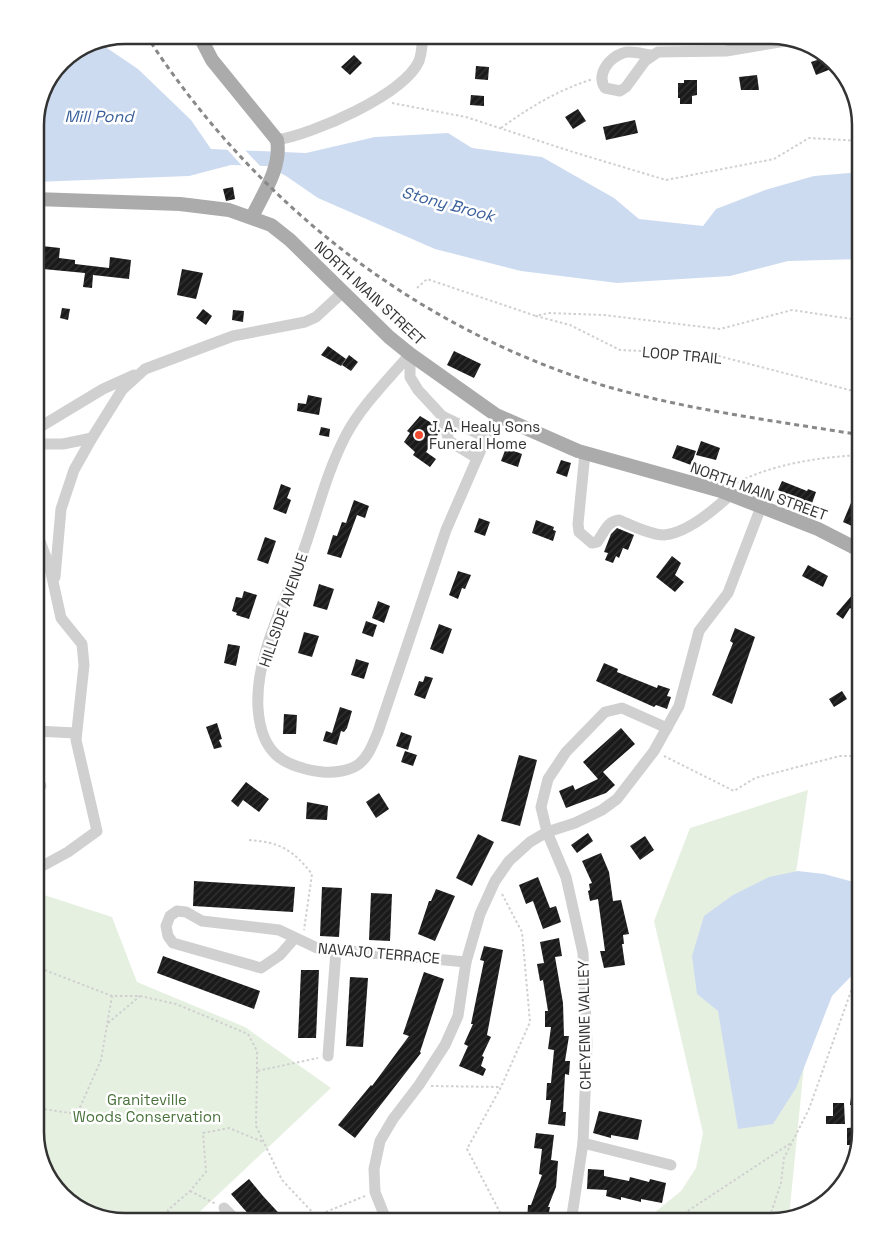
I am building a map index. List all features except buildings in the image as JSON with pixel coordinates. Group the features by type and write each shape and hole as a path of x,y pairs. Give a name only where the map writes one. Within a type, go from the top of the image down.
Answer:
{"main road":[{"path":"203,44 218,68 278,145 272,174 252,217"},
{"name":"NORTH MAIN STREET","path":"44,199 180,204 229,210 252,217 280,232 410,354 496,415 537,435 585,453 726,493 818,529 852,546"}],"street":[{"path":"278,145 377,100 395,88 414,68 422,44"},
{"path":"651,55 626,87 620,91 605,88 602,76 604,66 624,52 651,55 668,50 726,51 768,44"},
{"path":"44,425 103,389 145,369 233,336 305,322 316,317 342,292"},
{"path":"410,354 410,377 442,416 449,441 477,458"},
{"name":"HILLSIDE AVENUE","path":"410,354 364,409 347,434 321,490 305,549 270,640 262,669 258,710 267,743 283,762 305,770 334,772 354,768 368,753 378,732 446,530 496,415"},
{"path":"54,587 61,509 74,470 122,390 145,369"},
{"path":"442,416 485,437"},
{"path":"44,444 63,444 92,438"},
{"path":"585,453 578,524 579,532 592,543 597,542 609,523 614,520 663,535 674,531 710,514 726,493"},
{"path":"383,1213 375,1192 374,1169 380,1141 393,1119 419,1085 445,1045 458,1016 466,962 480,914 495,881 509,861 530,842 547,832 575,823 602,810 617,799 654,751 679,706 699,631 728,593 761,507"},
{"path":"44,552 50,568 61,618 82,644 84,665 76,733 83,781 97,831 68,852 44,865"},
{"name":"CHEYENNE VALLEY","path":"571,1213 583,1143 587,1045 582,953 566,877 547,832 541,807 548,779 566,752 605,712 622,708 667,728"},
{"path":"44,731 76,733"},
{"name":"NAVAJO TERRACE","path":"298,941 261,968 173,943 168,936 166,926 170,916 177,911 186,912 202,921 280,930 298,941 317,948 466,962"},
{"path":"328,1056 336,951"},
{"path":"583,1143 671,1165"},
{"path":"224,1208 229,1213"}],"path":[{"path":"501,129 526,110 565,88 602,76"},
{"path":"377,100 466,117 666,180 774,159 809,138 852,140"},
{"name":"LOOP TRAIL","path":"417,288 427,279 536,316 570,325 620,350 711,354 852,391"},
{"name":"LOOP TRAIL","path":"536,316 548,313 604,315 720,329 792,310 852,319"},
{"path":"726,493 751,476 797,463 852,456"},
{"path":"654,751 734,792 755,778 840,756 852,756"},
{"path":"249,840 268,841 296,854 312,874 298,941"},
{"path":"495,881 522,932 530,1022 501,1087 467,1149 500,1213"},
{"path":"44,970 112,996 140,996 176,1004 248,1034 257,1051 256,1126 282,1180 313,1213"},
{"path":"771,1213 781,1183 784,1158 809,1109 852,988"},
{"path":"44,1110 77,1114 101,1060 112,996"},
{"path":"107,1024 140,996"},
{"path":"257,1071 328,1056"},
{"path":"419,1085 501,1087"},
{"path":"168,1213 168,1210 190,1191 206,1172 203,1133 230,1128 263,1142"},
{"path":"685,1213 792,1142"},
{"path":"190,1191 224,1208"},
{"path":"323,1213 375,1192"}],"green space":[{"path":"808,790 792,900 852,887 852,939 812,985 790,1211 782,1213 654,1213 681,1191 696,1168 703,1133 654,921 690,828"},
{"name":"Graniteville Woods Conservation","path":"44,895 112,917 137,982 245,1027 331,1088 199,1213 109,1212 80,1200 64,1186 55,1173 44,1143"}],"water":[{"name":"Mill Pond","path":"105,46 138,69 191,120 211,149 306,153 375,137 448,133 472,148 542,157 614,198 639,219 703,226 716,209 765,190 814,176 852,173 852,259 788,261 730,276 617,283 521,271 435,249 318,198 286,176 267,166 231,165 189,176 44,182 44,119 52,89 60,75 84,55"},
{"path":"798,871 824,874 852,882 852,975 832,996 796,1088 773,1124 738,1129 718,1011 697,994 692,956 704,916 733,895 769,877"}],"pier":[{"path":"225,147 243,148 263,169 244,168"}],"railway":[{"path":"152,44 189,96 236,152 288,204 344,251 404,293 468,330 535,361 605,386 668,402 852,434"}],"place":[{"name":"J. A. Healy Sons Funeral Home","path":"419,435"}],"water label":[{"name":"Stony Brook","path":"448,204"}]}
